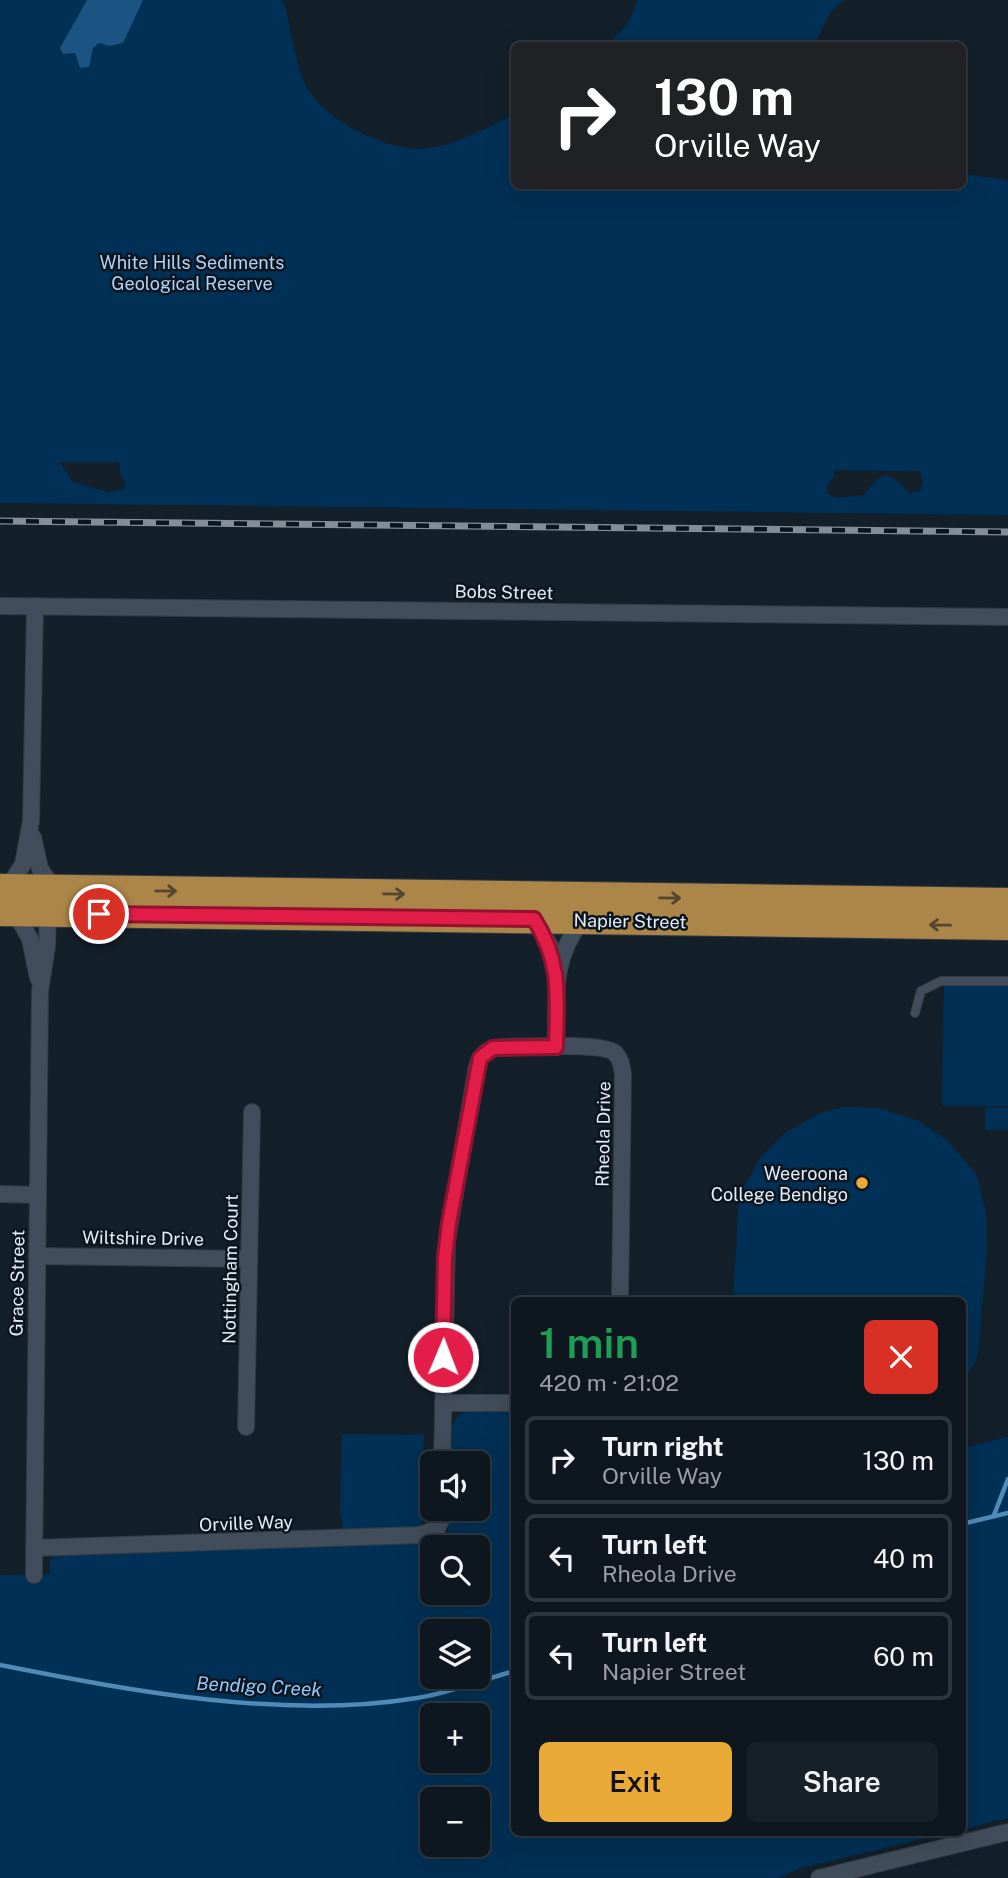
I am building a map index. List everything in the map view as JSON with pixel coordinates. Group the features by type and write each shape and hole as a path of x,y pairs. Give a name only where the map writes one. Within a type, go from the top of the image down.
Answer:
{"highway":[{"name":"Napier Street","path":"51,901 563,896 1008,902"},
{"path":"563,896 564,904 570,909 615,910 681,921"},
{"name":"Napier Street","path":"5,900 534,919 1008,926"}],"street":[{"name":"Bobs Street","path":"0,606 1008,617"},
{"path":"5,900 23,864 31,821 35,606"},
{"path":"31,821 38,864 51,901"},
{"name":"Grace Street","path":"5,900 30,939 40,991"},
{"name":"Grace Street","path":"34,1575 40,991 51,901"},
{"path":"534,919 550,946 557,982"},
{"path":"442,1451 447,1240 477,1066 483,1054 493,1048 556,1047 557,982 562,953 582,919"},
{"name":"Rheola Drive","path":"556,1047 610,1050 619,1059 621,1066 620,1297"},
{"name":"Nottingham Court","path":"246,1427 252,1112"},
{"path":"0,1194 38,1195"},
{"name":"Wiltshire Drive","path":"37,1256 249,1259"},
{"path":"443,1403 511,1403"},
{"name":"Orville Way","path":"34,1548 419,1535 437,1529 441,1521"},
{"path":"819,1878 1008,1832"}],"lane":[{"path":"915,1013 921,991 941,981 1008,981"}],"green space":[{"name":"White Hills Sediments Geological Reserve","path":"0,0 87,0 83,8 143,0 281,0 285,6 305,84 326,110 359,132 396,146 429,148 451,143 511,115 511,189 966,189 966,174 1008,180 1008,515 0,503","holes":["60,462 119,462 120,473 125,482 124,489 108,492 73,482","833,470 920,471 923,482 921,490 909,493 895,480 885,476 876,480 864,495 837,498 828,494 826,488 835,475"]},
{"path":"638,0 844,0 830,13 816,42 610,42 627,24"},
{"path":"944,985 1008,986 1008,1106 942,1106"},
{"path":"843,1107 879,1108 919,1121 948,1141 977,1175 986,1212 987,1249 978,1356 966,1379 966,1297 733,1297 739,1197 759,1159 786,1132 819,1114"},
{"path":"985,1107 1008,1108 1008,1130 985,1130"},
{"path":"471,1411 511,1412 511,1836 934,1836 798,1869 779,1878 0,1878 0,1575 50,1574 50,1559 58,1555 420,1542 420,1605 490,1605 490,1535 444,1535 450,1521 490,1521 490,1451 450,1451 453,1424 457,1418"},
{"path":"342,1434 424,1435 424,1451 420,1451 422,1526 343,1530 340,1513"},
{"path":"1008,1437 1008,1818 966,1828 966,1447"}],"shaded area":[{"path":"87,0 143,0 123,43 109,46 99,43 93,48 89,67 80,68 75,53 63,54 60,48"}],"waterway":[{"path":"994,1515 1008,1479"},
{"name":"Bendigo Creek","path":"966,1523 1008,1513"},
{"name":"Bendigo Creek","path":"0,1665 208,1700 314,1706 366,1704 429,1696 511,1672"}],"railway":[{"path":"0,521 1008,532"}],"place":[{"name":"Weeroona College Bendigo","path":"862,1183"}],"route":[{"path":"99,914 534,919 550,946 554,964 557,982 556,1047 493,1048 483,1054 477,1066 445,1257 443,1357"}]}
